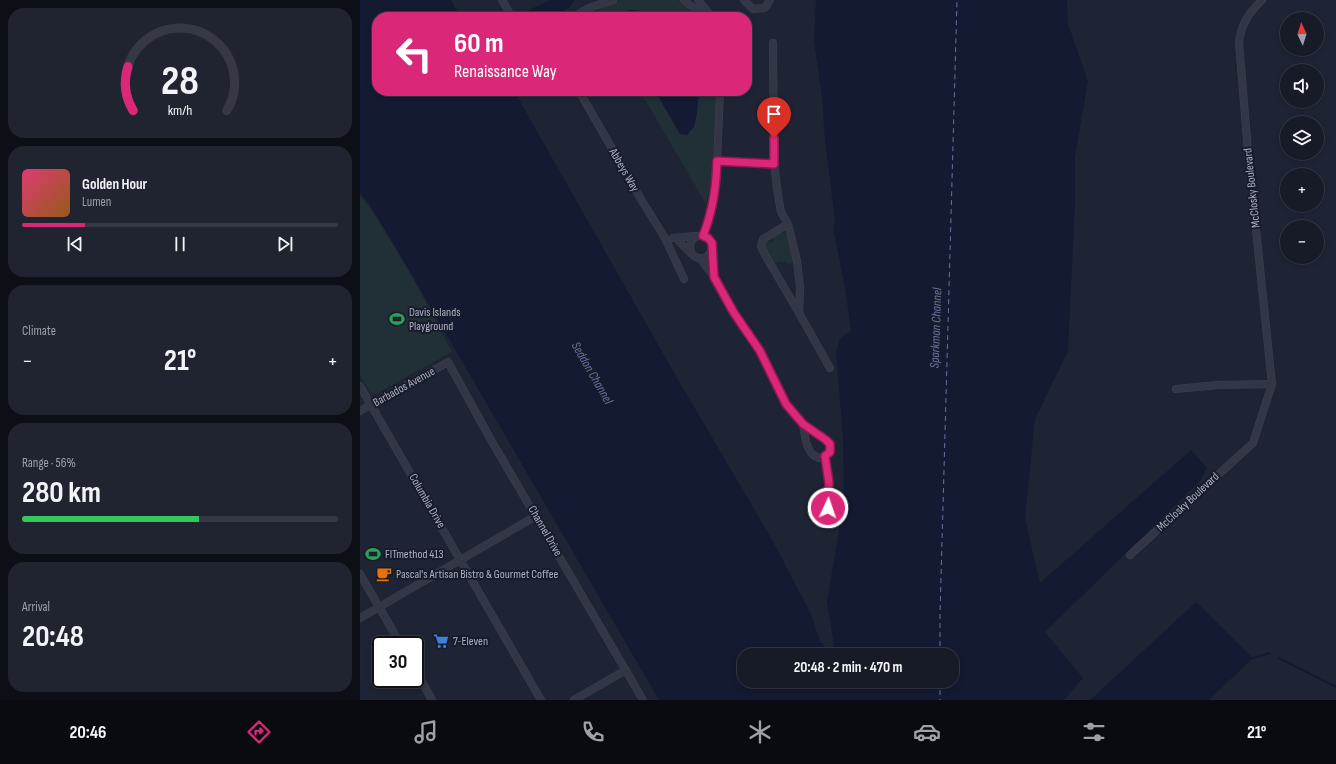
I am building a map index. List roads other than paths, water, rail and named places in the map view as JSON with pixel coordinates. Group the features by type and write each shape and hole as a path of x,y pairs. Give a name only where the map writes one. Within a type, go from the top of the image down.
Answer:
{"street":[{"path":"502,0 509,12"},
{"path":"582,12 599,0"},
{"path":"589,8 612,0"},
{"path":"684,0 698,12"},
{"path":"698,0 708,12"},
{"path":"744,0 753,9 759,9 765,8 770,0"},
{"name":"McClosky Boulevard","path":"1130,555 1253,442 1272,384 1247,146 1239,42 1240,32 1247,15 1262,0"},
{"path":"773,43 774,164 781,212 788,224 797,261 800,288 799,313"},
{"name":"Abbeys Way","path":"582,96 665,238 684,279"},
{"path":"690,252 692,239 700,236 712,208 716,184 720,96"},
{"path":"717,161 774,164"},
{"path":"788,224 762,239 761,246 830,368"},
{"path":"665,238 700,236 708,238 712,243 714,277"},
{"path":"676,238 694,256 700,258 706,257 712,249"},
{"path":"700,258 714,277 734,313 760,351 786,404 803,424 830,444 830,452 819,458 812,455 809,451 803,424"},
{"name":"Barbados Avenue","path":"360,411 448,362"},
{"name":"Channel Drive","path":"448,362 491,440 643,700"},
{"path":"1176,389 1218,385 1272,384"},
{"name":"Columbia Drive","path":"360,386 541,700"},
{"path":"825,456 829,483 828,508"},
{"path":"360,618 536,516"},
{"path":"360,574 396,636"},
{"path":"574,700 626,670"},
{"path":"424,685 432,700"}],"water":[{"path":"360,0 451,0 458,12 372,12 372,96 517,96 680,383 770,536 810,612 820,641 825,648 737,648 737,688 959,688 959,648 832,648 834,646 827,602 844,500 843,438 836,353 839,339 851,331 845,288 833,228 835,221 825,141 822,97 814,42 816,0 1067,0 1068,24 1088,81 1075,157 1075,204 1068,351 1035,419 1025,519 1040,583 1191,450 1207,468 1200,481 1045,632 1083,678 1064,700 659,700 368,202 360,193"},
{"path":"550,0 574,0 570,7 561,12 528,12"},
{"path":"630,10 652,12 626,12"},
{"path":"658,96 699,96 694,127 687,135 680,134"},
{"path":"1196,602 1253,658 1209,700 1090,700"}],"waterway":[{"path":"1250,659 1270,653"},
{"path":"1279,658 1336,687"}],"place":[{"name":"Davis Islands Playground","path":"397,319"},
{"name":"FITmethod 413","path":"373,554"},
{"name":"Pascal's Artisan Bistro & Gourmet Coffee","path":"384,574"},
{"name":"7-Eleven","path":"441,641"}],"water label":[{"name":"Sparkman Channel","path":"936,328"},
{"name":"Seddon Channel","path":"592,373"}]}
